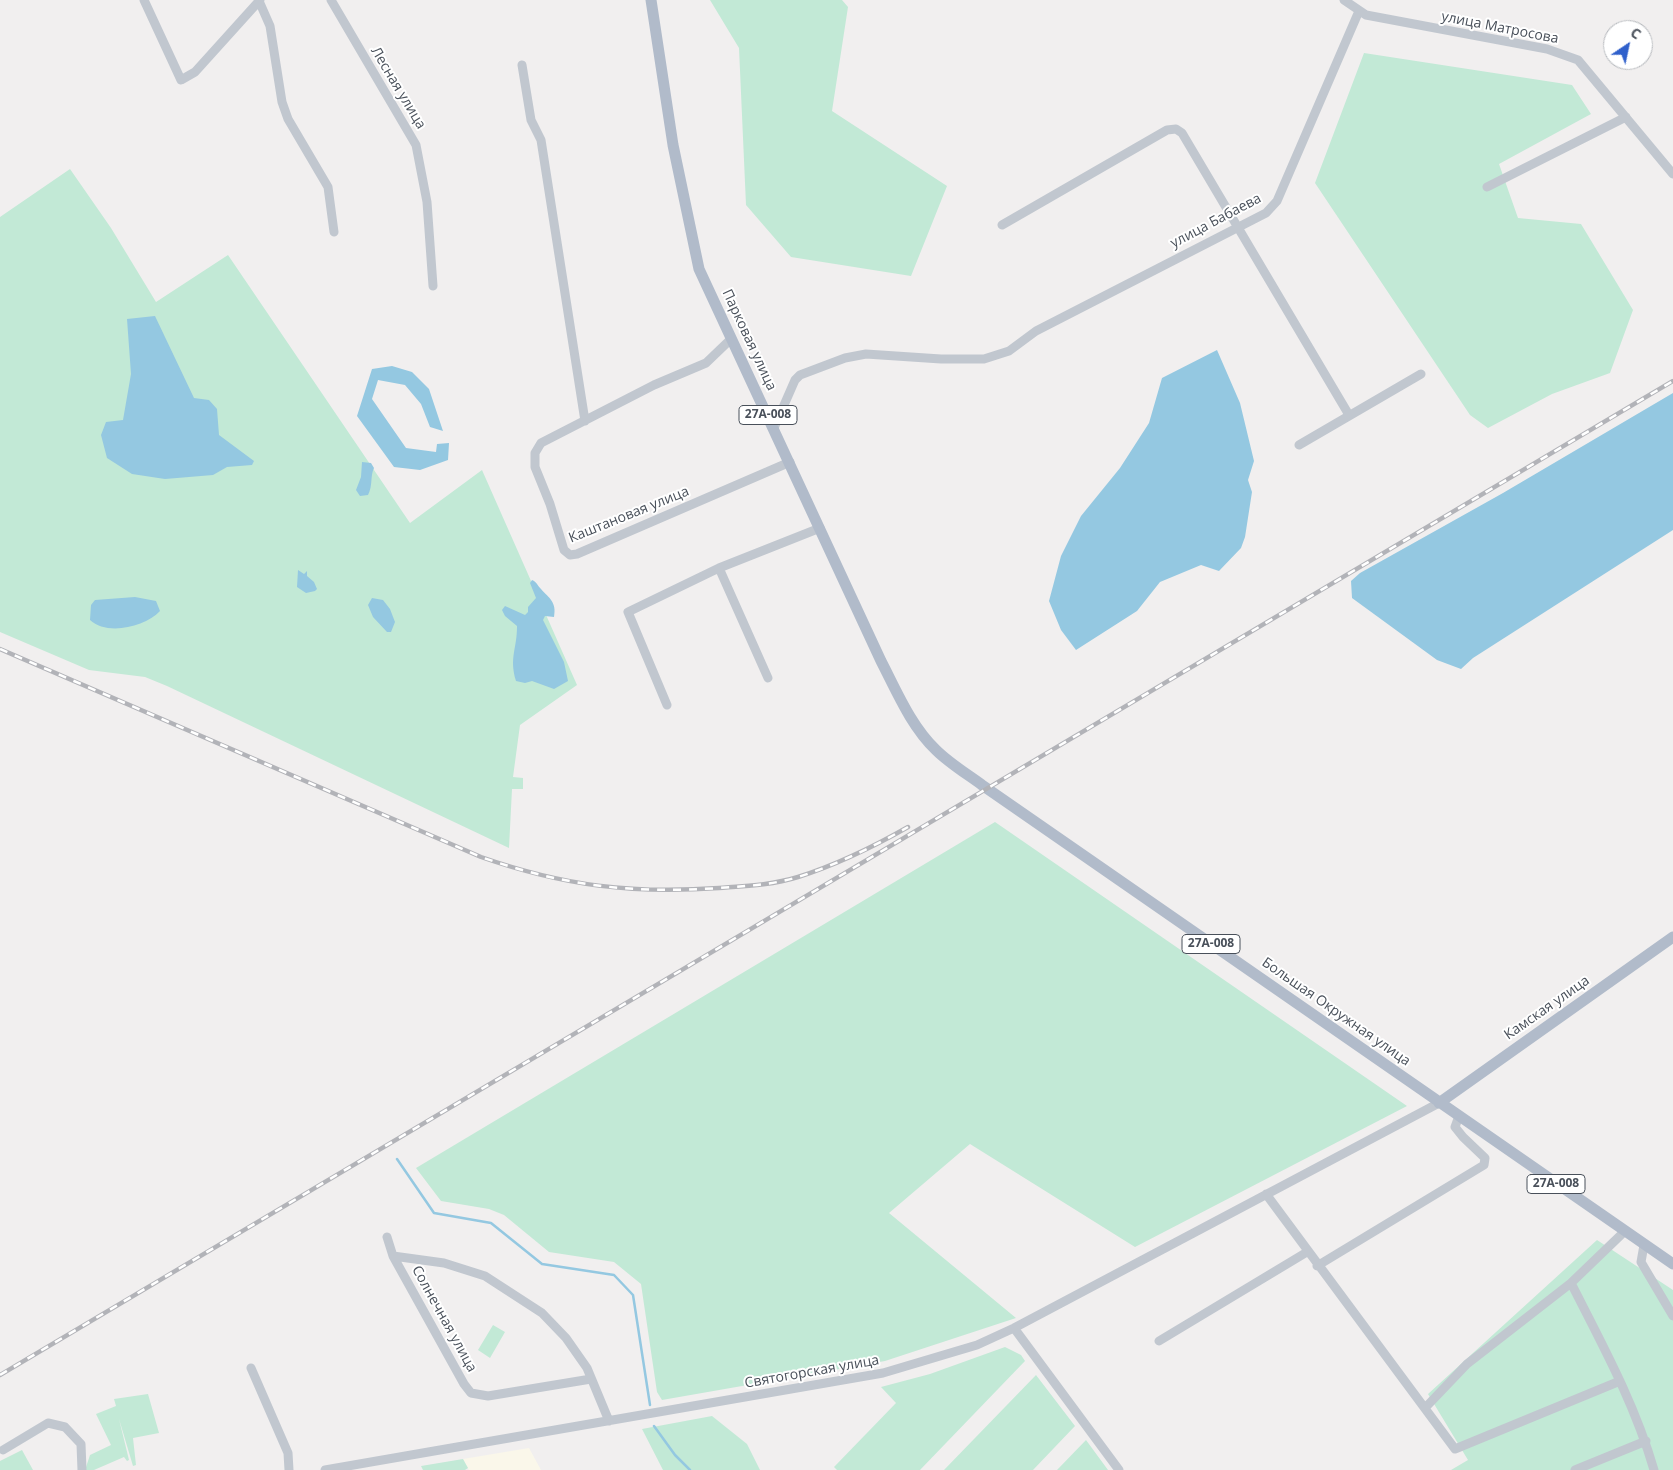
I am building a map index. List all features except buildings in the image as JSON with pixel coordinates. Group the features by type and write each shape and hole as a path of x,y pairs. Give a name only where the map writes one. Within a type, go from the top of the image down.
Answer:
{"main road":[{"name":"Парковая улица","path":"652,0 672,146 699,269 877,652 911,719 936,751 982,786"},
{"name":"Большая Окружная улица","path":"982,786 1673,1264"},
{"name":"Камская улица","path":"1439,1103 1673,937"}],"street":[{"path":"144,0 181,80 195,72 259,0 270,26 282,102 288,119 328,187 334,232"},
{"name":"Лесная улица","path":"331,0 416,145 427,202 433,286"},
{"name":"улица Матросова","path":"1344,0 1366,15 1382,19 1547,49 1569,56 1583,66 1670,164 1673,174"},
{"name":"улица Бабаева","path":"774,428 795,380 800,375 845,358 866,354 941,359 984,359 1010,351 1036,331 1266,213 1277,202 1360,11"},
{"path":"522,65 531,120 541,140 585,421"},
{"path":"1488,187 1626,116"},
{"path":"1002,225 1167,130 1176,129 1182,133 1349,415"},
{"name":"Каштановая улица","path":"731,339 706,363 654,385 541,443 535,453 535,467 550,504 564,550 570,555 790,462"},
{"path":"1299,445 1421,374"},
{"path":"667,705 628,612 719,568 820,528"},
{"path":"719,568 768,678"},
{"name":"Святогорская улица","path":"325,1470 883,1373 977,1345 1014,1328 1439,1103"},
{"path":"1317,1266 1484,1166 1486,1158 1462,1138 1455,1127 1459,1116"},
{"path":"1266,1194 1317,1266 1455,1450 1620,1381"},
{"path":"1425,1408 1467,1364 1571,1282 1625,1231"},
{"name":"Солнечная улица","path":"387,1237 393,1256 464,1384 471,1392 488,1396 591,1379"},
{"path":"1644,1245 1641,1253 1641,1262 1673,1316"},
{"path":"1159,1341 1307,1252"},
{"name":"Солнечная улица","path":"393,1256 444,1263 485,1276 542,1313 566,1338 587,1368 602,1399 609,1421"},
{"path":"1571,1282 1620,1381 1646,1441 1654,1470"},
{"path":"1014,1328 1119,1470"},
{"path":"251,1368 288,1453 289,1470"},
{"path":"3,1450 48,1423 65,1427 81,1444 82,1470"},
{"path":"1575,1470 1646,1441"}],"shaded area":[{"path":"529,1448 541,1470 469,1470 463,1459"}],"green space":[{"path":"710,0 842,0 848,7 832,111 947,186 911,276 791,257 746,205 739,48"},
{"path":"1364,53 1572,85 1591,114 1499,164 1518,218 1581,224 1633,310 1610,373 1552,394 1488,428 1470,415 1315,183"},
{"path":"70,169 111,228 156,302 228,255 410,523 482,470 577,685 520,725 513,777 523,778 523,789 512,789 509,848 167,686 145,677 89,670 0,632 0,217"},
{"path":"995,822 1407,1106 1135,1247 970,1144 889,1213 1016,1318 885,1361 662,1400 657,1392 641,1284 614,1262 549,1252 504,1215 489,1209 441,1201 416,1168"},
{"path":"1597,1240 1673,1290 1673,1470 1451,1470 1468,1460 1428,1394"},
{"path":"493,1325 505,1332 490,1358 478,1350"},
{"path":"1005,1347 1021,1355 1025,1361 920,1470 837,1470 834,1467 896,1403 881,1387 930,1374"},
{"path":"1036,1375 1075,1426 1033,1470 944,1470"},
{"path":"148,1394 159,1433 133,1438 136,1465 133,1466 119,1419 129,1460 127,1461 124,1457 94,1470 85,1470 90,1455 111,1445 96,1414 116,1406 114,1399"},
{"path":"712,1416 747,1444 760,1470 663,1470 642,1429"},
{"path":"1086,1440 1108,1470 1057,1470"},
{"path":"22,1450 33,1470 0,1470 0,1461"},
{"path":"463,1459 468,1468 465,1470 423,1470 421,1466"}],"water":[{"path":"155,316 194,398 209,400 217,409 219,435 254,461 252,465 227,467 213,475 165,479 132,474 107,458 101,435 106,422 123,420 131,374 127,319"},
{"path":"1217,350 1240,403 1254,461 1248,480 1252,492 1245,537 1241,548 1219,571 1201,565 1160,582 1137,611 1076,650 1061,630 1049,601 1061,556 1081,516 1120,468 1149,423 1162,378"},
{"path":"392,366 412,372 429,389 443,431 430,427 421,404 405,385 378,380 372,399 406,448 436,452 437,444 449,443 448,460 420,470 394,467 357,416 372,369"},
{"path":"1673,393 1673,530 1473,658 1461,669 1437,660 1352,598 1351,581 1360,573 1503,493"},
{"path":"362,462 371,463 374,468 368,495 360,496 356,490 361,477"},
{"path":"298,570 304,574 307,571 307,576 314,582 317,589 315,591 306,593 297,587"},
{"path":"532,580 549,598 555,612 554,617 545,616 543,620 564,662 568,681 554,689 532,681 525,683 516,681 514,673 513,659 517,626 505,616 502,610 505,606 525,615 528,612 528,607 536,598 530,583"},
{"path":"135,597 156,601 160,611 145,621 126,628 106,628 90,620 91,605 95,600"},
{"path":"372,598 383,600 390,609 395,622 391,632 387,632 373,617 368,605"}],"waterway":[{"path":"397,1159 434,1213 491,1223 542,1264 614,1275 633,1295 650,1405"},
{"path":"654,1426 675,1455 690,1470"}],"railway":[{"path":"0,1375 1673,381"},
{"path":"0,649 481,857 511,867 570,881 598,886 687,890 749,886 788,880 840,861 908,827"}]}
